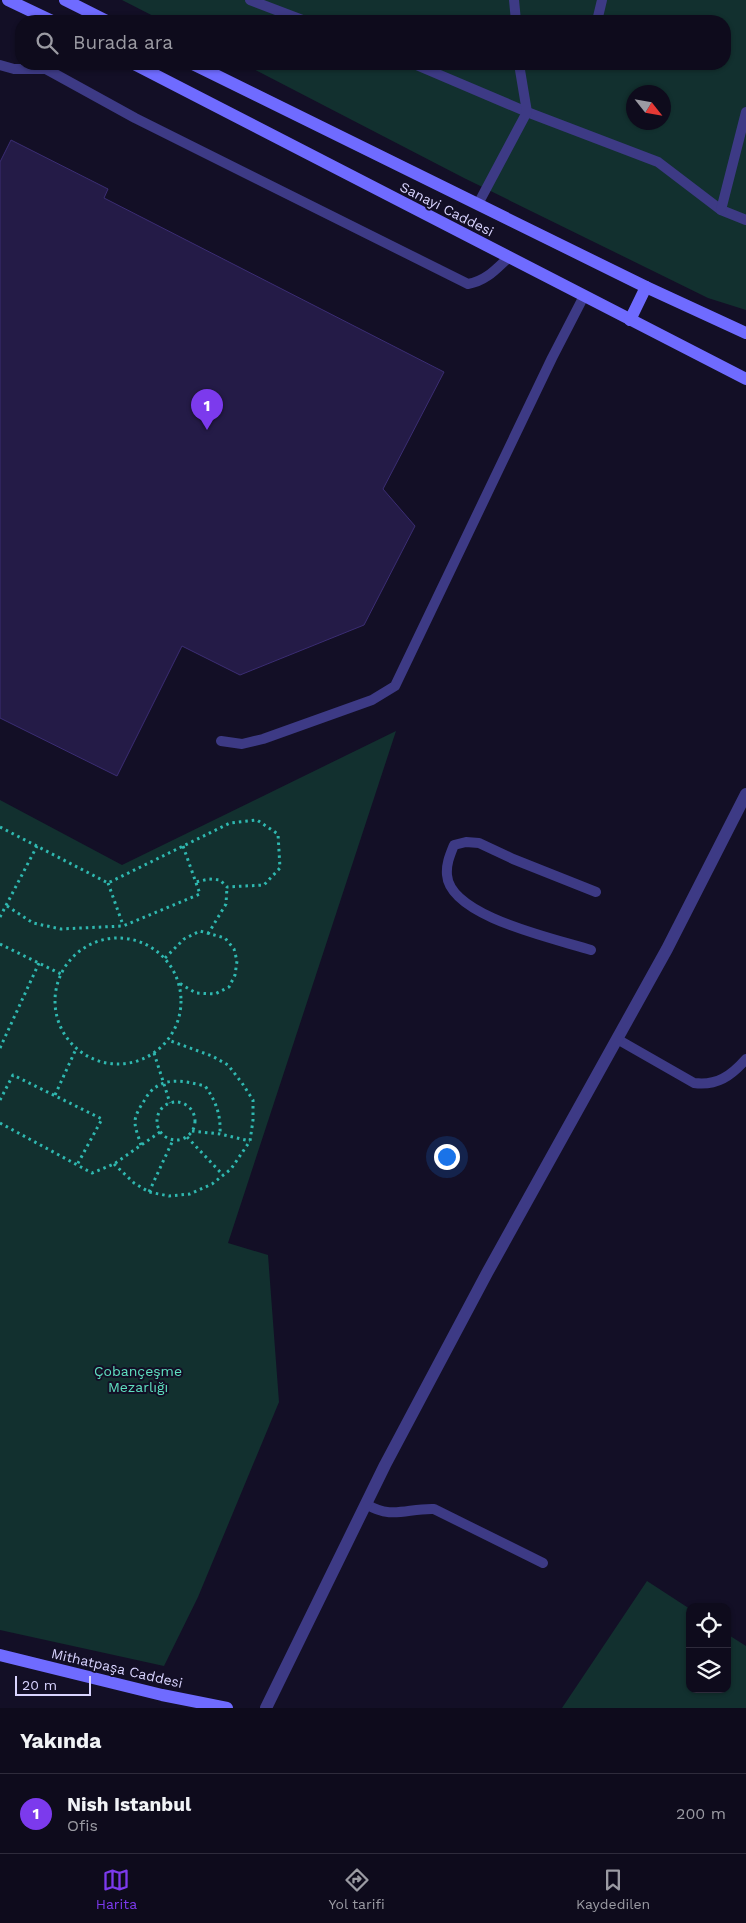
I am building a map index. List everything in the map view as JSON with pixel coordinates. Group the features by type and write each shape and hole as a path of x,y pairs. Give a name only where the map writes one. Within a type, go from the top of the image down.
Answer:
{"main road":[{"path":"8,0 39,15"},
{"path":"65,0 95,15"},
{"name":"Sanayi Caddesi","path":"146,70 746,380"},
{"name":"Sanayi Caddesi","path":"205,70 646,287 746,333"},
{"path":"630,320 646,287"},
{"name":"Mithatpaşa Caddesi","path":"0,1655 162,1695 228,1708"}],"street":[{"path":"0,3 8,0"},
{"path":"266,1708 366,1504 474,1298 667,949 746,794"}],"lane":[{"path":"250,0 289,15"},
{"path":"514,0 515,15"},
{"path":"598,15 602,0"},
{"path":"0,65 15,69"},
{"path":"51,70 135,118 468,284 479,282 487,277 509,257"},
{"path":"428,70 527,112 658,162 721,210 746,220"},
{"path":"478,204 527,112 521,70"},
{"path":"721,210 746,112"},
{"path":"221,741 242,744 263,739 372,700 395,686 552,358 584,296"},
{"path":"591,950 542,937 490,918 474,909 452,890 447,876 448,861 454,845 466,842 479,843 513,859 596,892"},
{"path":"617,1039 694,1083 708,1085 728,1076 746,1059"},
{"path":"366,1504 379,1512 409,1512 417,1508 434,1509 543,1563"}],"path":[{"path":"108,883 230,823 257,820 278,834 280,868 264,885 227,887 220,880 209,879 196,882"},
{"path":"0,827 108,883 123,926"},
{"path":"1,914 38,846"},
{"path":"7,906 33,923 61,929 123,926 200,894 183,846"},
{"path":"208,934 226,904 227,887"},
{"path":"165,958 184,939 200,931 225,938 234,949 237,961 235,975 229,987 215,994 196,993 179,983"},
{"path":"108,938 129,938 149,945 165,958 179,983 181,1003 178,1022 168,1040 154,1053 135,1062 114,1065 94,1060 76,1050 63,1033 56,1014 54,994 60,974 72,957 89,944 108,938"},
{"path":"0,944 60,974"},
{"path":"0,1048 39,963"},
{"path":"114,1164 134,1182 149,1192 168,1196 190,1194 212,1184 232,1169 250,1141 253,1100 242,1083 228,1066 220,1061 168,1040"},
{"path":"54,1095 76,1050"},
{"path":"154,1053 170,1103"},
{"path":"0,1100 13,1075 102,1119 77,1165"},
{"path":"141,1145 135,1123 139,1109 148,1094 163,1082 181,1080 205,1086 221,1119 220,1134"},
{"path":"170,1103 183,1103 193,1112 195,1124 192,1130 187,1136 178,1140 172,1140 160,1132 157,1121 161,1110 170,1103"},
{"path":"0,1123 92,1173 114,1164 160,1132"},
{"path":"192,1130 250,1141"},
{"path":"187,1136 223,1176"},
{"path":"149,1192 172,1140"}],"green space":[{"path":"122,0 746,0 746,310 708,298 464,178 256,70 731,70 731,15 151,15"},
{"name":"Çobançeşme Mezarlığı","path":"396,731 228,1243 268,1255 279,1402 198,1597 164,1666 0,1630 0,800 122,865"},
{"path":"647,1581 686,1606 686,1693 731,1693 731,1637 746,1646 746,1708 562,1708"}],"building":[{"path":"11,140 108,189 104,198 444,372 383,489 415,526 364,625 240,675 182,646 117,776 0,718 0,162"}],"place":[{"name":"Nish Istanbul","path":"207,430"}]}
